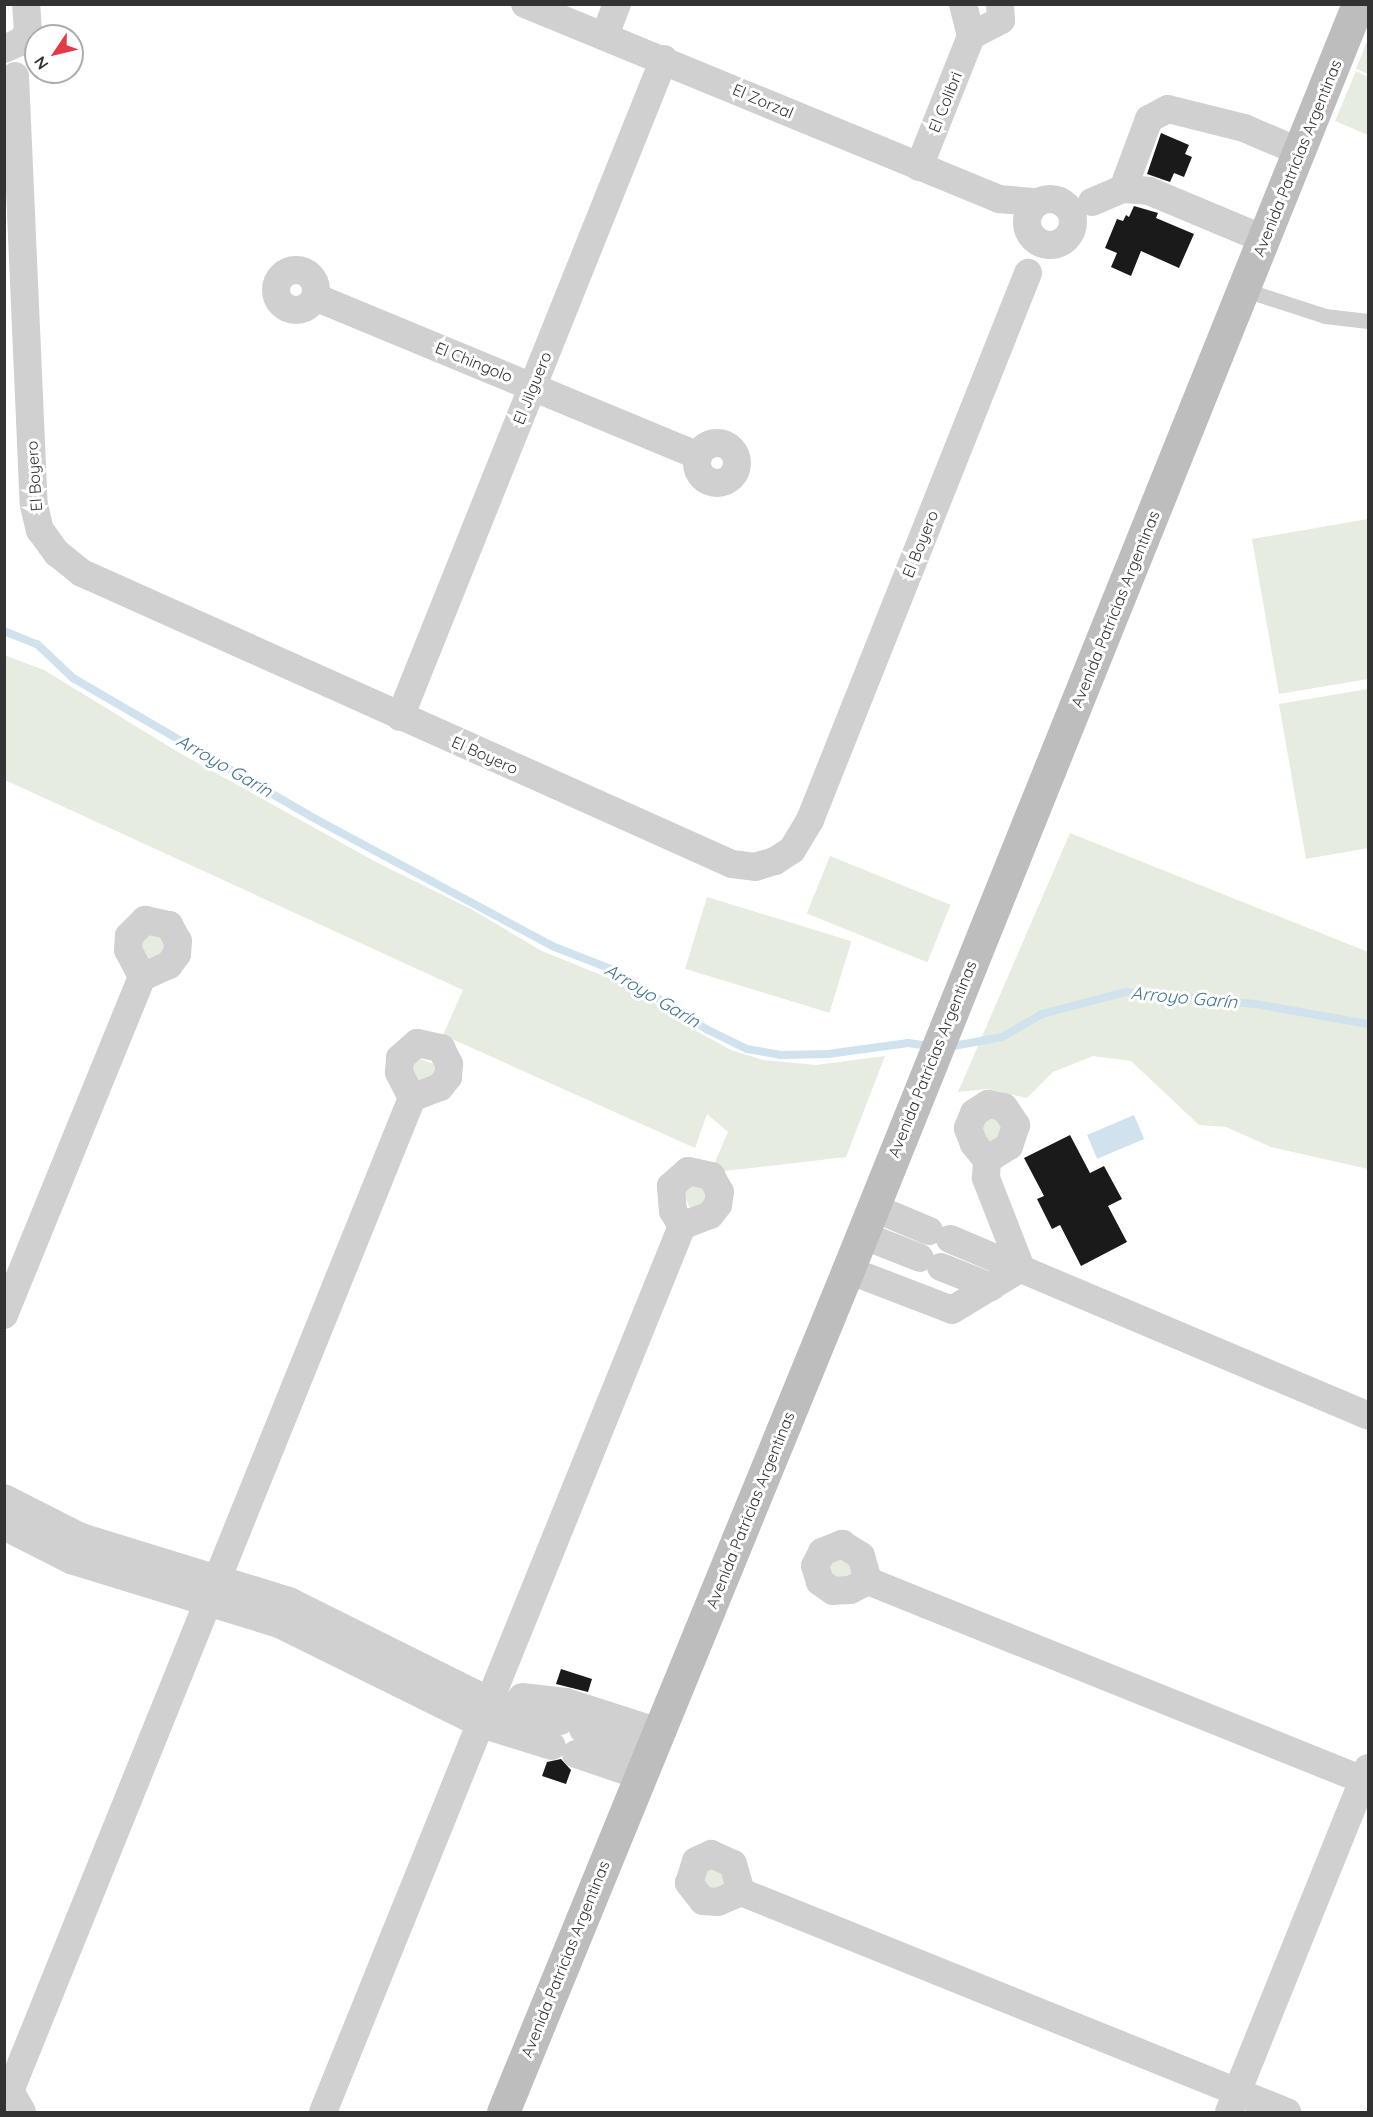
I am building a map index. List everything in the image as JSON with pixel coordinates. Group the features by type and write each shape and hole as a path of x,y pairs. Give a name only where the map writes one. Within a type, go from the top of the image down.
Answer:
{"street":[{"path":"17,44 52,4"},
{"name":"El Zorzal","path":"525,4 664,59 999,200"},
{"path":"605,35 617,4"},
{"path":"963,4 971,36 1001,20 1000,4"},
{"name":"Avenida Patricias Argentinas","path":"503,2112 848,1270 1245,290 1358,4"},
{"name":"El Colibri","path":"919,167 971,36"},
{"name":"El Boyero","path":"17,44 34,505 40,530 57,553 82,573 732,864 754,867 775,861 792,850 810,820 1028,273"},
{"name":"El Jilguero","path":"400,717 664,59"},
{"path":"1123,189 1149,119 1168,109 1244,128 1298,151"},
{"path":"1028,273 1058,219 1123,189 1149,191 1264,239"},
{"path":"999,200 1058,219"},
{"path":"999,200 1028,232 1046,245 1058,219"},
{"path":"1028,232 1032,247 1028,273"},
{"name":"El Chingolo","path":"315,297 698,456"},
{"path":"4,1315 142,976"},
{"path":"12,2099 212,1591 412,1098"},
{"path":"987,1160 986,1178 1021,1268"},
{"path":"867,1221 940,1235 1368,1416"},
{"path":"867,1221 931,1263 991,1287"},
{"path":"323,2112 682,1226"},
{"path":"848,1270 952,1310 1021,1268"},
{"path":"4,1498 81,1537 212,1591"},
{"path":"4,1526 71,1560 212,1591 289,1601 485,1712 568,1738 650,1753"},
{"path":"868,1581 1367,1776 1233,2102"},
{"path":"485,1712 534,1695 650,1753"},
{"path":"741,1892 1233,2102 1287,2112"}],"lane":[{"path":"1245,290 1325,316 1368,321"}],"shaded area":[{"path":"1368,39 1368,74 1356,69"},
{"path":"1356,71 1368,77 1368,135 1335,121"},
{"path":"1368,519 1368,679 1279,694 1252,539"},
{"path":"4,655 44,670 178,752 376,862 471,909 542,951 638,990 675,1019 731,1050 763,1060 816,1065 885,1056 846,1157 724,1171 715,1162 728,1132 707,1114 695,1148 443,1035 463,990 5,780"},
{"path":"1368,689 1368,848 1306,859 1279,704"},
{"path":"1070,833 1368,952 1368,1169 1271,1147 1226,1127 1199,1125 1131,1061 1093,1056 1053,1072 1027,1098 987,1089 958,1092"},
{"path":"830,856 951,905 927,962 807,913"},
{"path":"707,897 851,941 829,1013 685,969"},
{"path":"146,934 164,937 165,954 148,959 144,957 140,940"},
{"path":"415,1057 434,1064 435,1073 421,1083 408,1063"},
{"path":"998,1114 1003,1139 985,1142 980,1117"},
{"path":"698,1182 709,1200 690,1209 683,1190"},
{"path":"835,1554 857,1570 839,1585 825,1566"},
{"path":"720,1865 726,1886 713,1894 699,1871"}],"water":[{"path":"1134,1115 1144,1139 1097,1159 1087,1135"}],"building":[{"path":"1161,133 1189,145 1185,154 1192,157 1184,177 1174,173 1170,182 1147,174"},
{"path":"1134,206 1158,213 1156,218 1194,234 1179,268 1141,251 1131,276 1111,267 1117,253 1105,248 1117,219 1123,221 1126,215 1129,217"},
{"path":"1070,1135 1090,1173 1104,1166 1122,1199 1108,1206 1127,1242 1081,1266 1060,1225 1052,1229 1037,1199 1044,1196 1024,1158"},
{"path":"561,1669 592,1679 588,1692 556,1684"},
{"path":"561,1759 571,1770 566,1784 542,1776 547,1762"}],"waterway":[{"name":"Arroyo Garín","path":"4,631 37,644 73,678 310,816 552,946 611,969 708,1030 747,1049 780,1055 828,1054 908,1043 930,1046"},
{"name":"Arroyo Garín","path":"948,1047 1002,1037 1042,1014 1126,992 1255,1004 1368,1024"}]}
